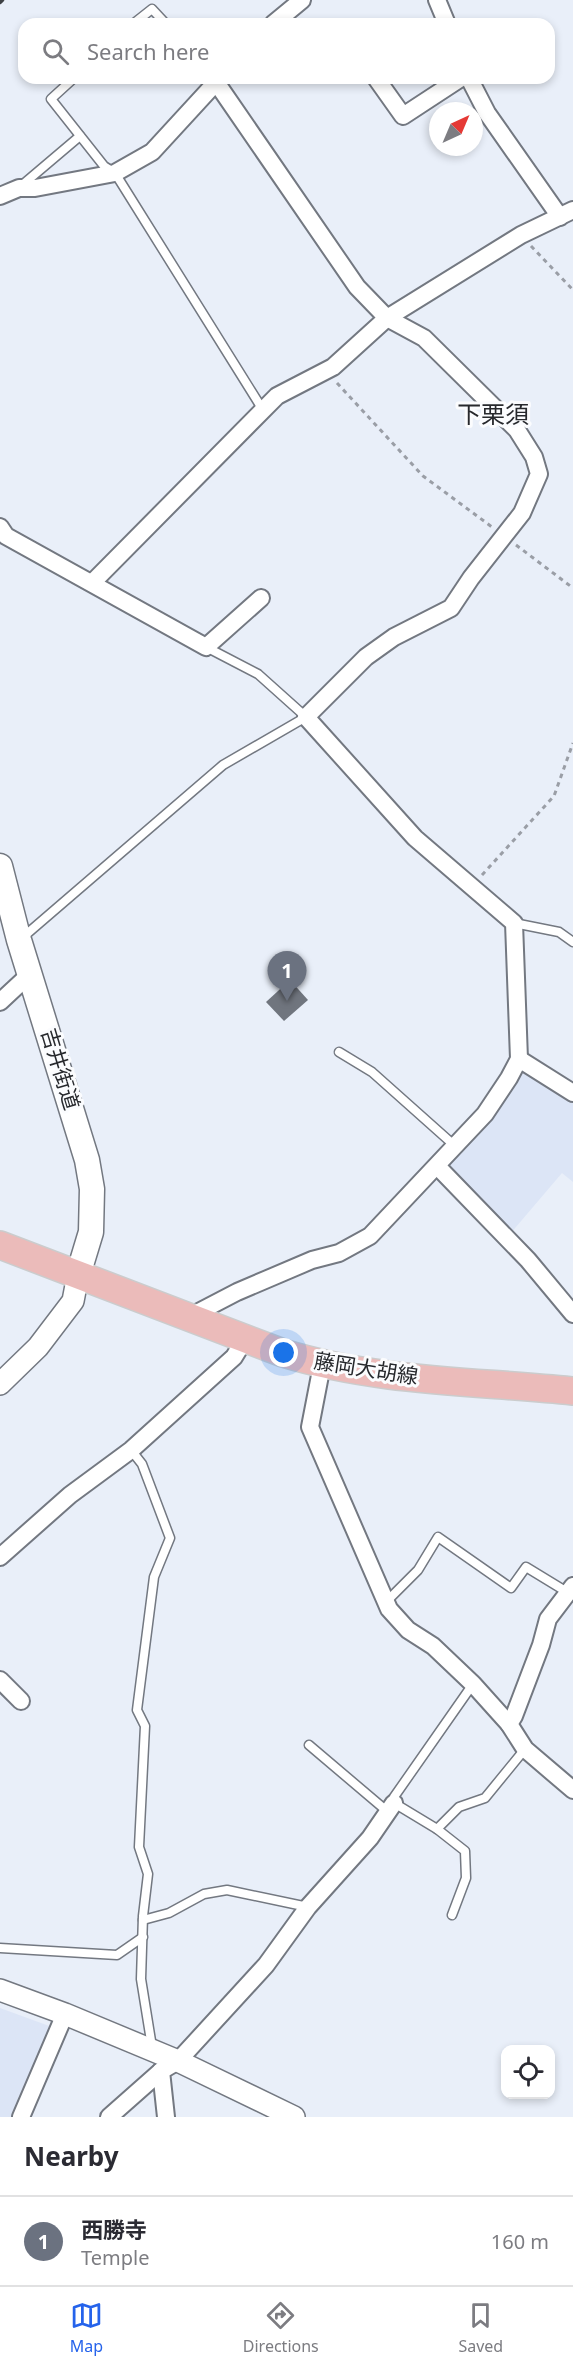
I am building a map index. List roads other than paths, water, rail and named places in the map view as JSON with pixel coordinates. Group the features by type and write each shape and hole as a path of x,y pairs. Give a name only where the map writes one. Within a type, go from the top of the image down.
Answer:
{"main road":[{"name":"吉井街道","path":"0,866 5,904 30,974 89,1170 92,1189 91,1232 78,1275"},
{"name":"藤岡大胡線","path":"0,1245 245,1339 322,1365 396,1376 573,1391"}],"street":[{"path":"280,18 302,0"},
{"path":"437,0 444,18"},
{"path":"0,196 19,188 35,188 115,173 152,152 213,84"},
{"path":"189,1317 237,1292 312,1260 339,1253 370,1236 492,1105 519,1059 514,923 415,838 306,717 366,657 394,637 451,608 522,513 539,474 534,457 517,430 424,338 387,318 357,287 221,84"},
{"path":"380,84 403,116 452,84"},
{"path":"92,583 277,396 333,367 387,318 521,235 566,213 487,113 472,84"},
{"path":"2,534 206,647 261,598"},
{"path":"0,1002 30,974"},
{"path":"519,1059 573,1092"},
{"path":"437,1166 528,1260 573,1314"},
{"path":"0,1366 21,1346 78,1275"},
{"path":"0,1384 38,1347 74,1301 78,1275"},
{"path":"0,1557 69,1495 131,1450 234,1357 245,1339"},
{"path":"322,1365 310,1427 389,1609 408,1630 433,1646 473,1684 508,1724 525,1749 573,1790"},
{"path":"508,1724 518,1706 541,1645 548,1619 570,1589"},
{"path":"0,1680 21,1701"},
{"path":"109,2117 170,2066 266,1965 308,1907 370,1838 391,1808"},
{"path":"0,1990 152,2050 170,2066 294,2117"},
{"path":"21,2117 65,2014"},
{"path":"166,2117 170,2066"}],"lane":[{"path":"141,18 152,9 160,18"},
{"path":"67,84 51,99 104,166 115,173 263,410"},
{"path":"19,188 80,136"},
{"path":"19,940 223,765 306,717 258,674 206,647"},
{"path":"514,923 559,932 573,942"},
{"path":"339,1052 372,1072 455,1146"},
{"path":"131,1450 141,1464 170,1538 154,1577 138,1710 145,1726 139,1846 148,1874 143,1920 141,1979 152,2050"},
{"path":"386,1602 418,1570 438,1537 511,1588 526,1567 570,1589"},
{"path":"391,1808 394,1797 473,1684"},
{"path":"309,1745 391,1808 436,1829 465,1851 466,1878 452,1915"},
{"path":"436,1829 459,1807 485,1798 525,1749"},
{"path":"143,1920 169,1913 204,1894 228,1890 308,1907"},
{"path":"0,1948 117,1955 142,1937"}],"place":[{"name":"西勝寺","path":"287,1001"}],"district":[{"name":"下栗須","path":"493,415"}]}
